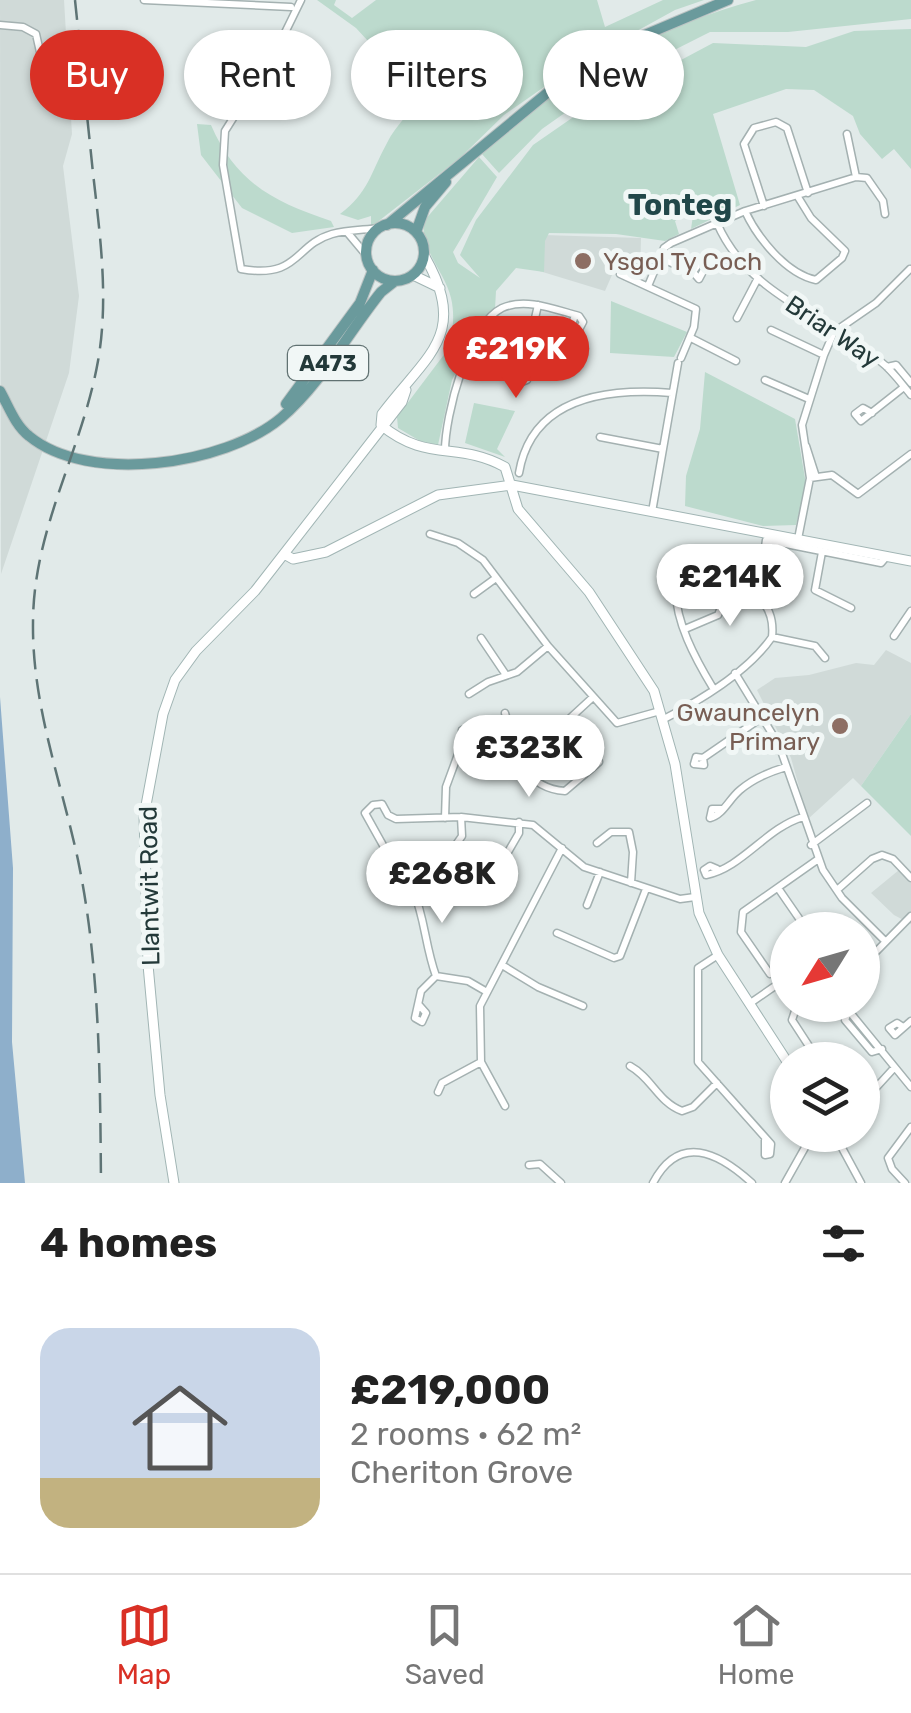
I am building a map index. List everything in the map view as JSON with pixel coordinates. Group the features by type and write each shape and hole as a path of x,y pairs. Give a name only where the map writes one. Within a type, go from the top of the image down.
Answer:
{"main road":[{"path":"442,290 431,280 413,275 395,281 372,270 367,256 369,241 453,174 525,108 592,61 660,26 728,0"},
{"path":"442,290 416,232 425,207 453,174"},
{"path":"383,226 402,224 416,232"},
{"path":"413,275 424,254"},
{"name":"A473","path":"252,435 282,408 327,351 370,284 372,270"},
{"name":"A473","path":"0,391 24,433 52,452 156,465 208,456 284,416 380,292 395,281"},
{"name":"Llantwit Road","path":"174,1183 160,1095 148,965 144,816 163,714 175,680 213,631 284,554 381,425 382,414 437,350 446,315 442,290"},
{"path":"381,425 416,448 463,452 505,467 518,509 588,592 628,648 662,715 682,799 695,897 718,955 774,1042"},
{"path":"284,554 293,559 326,552 438,495 512,486 911,561"}],"street":[{"path":"144,0 291,7"},
{"path":"301,0 278,47 226,131 224,164 241,268 257,272 290,265 330,234 383,226"},
{"path":"0,25 30,31"},
{"path":"764,206 744,139 754,128 780,123 790,132 808,193"},
{"path":"847,134 856,177"},
{"path":"648,286 667,245 745,211 856,177 867,178 883,201 886,214"},
{"path":"745,211 766,243 800,274 816,280 845,251 811,218 798,197"},
{"name":"Briar Way","path":"717,223 758,278 790,306 887,367 908,385 911,395"},
{"path":"347,232 367,256"},
{"path":"660,258 693,272"},
{"path":"798,539 813,477 802,426 824,355 834,332 886,295 910,269"},
{"path":"620,274 696,309 691,338 672,393 652,512"},
{"path":"737,318 758,278"},
{"path":"445,451 452,394 480,332 503,308 538,305 575,315"},
{"path":"523,371 538,305"},
{"path":"771,330 824,355"},
{"path":"691,338 736,360"},
{"path":"765,380 809,399"},
{"path":"872,413 908,385"},
{"path":"519,474 528,447 552,418 568,406 614,392 672,393"},
{"path":"600,437 663,449"},
{"path":"813,477 832,475 858,494 911,454"},
{"path":"430,534 458,542 483,560 548,646 617,722 662,715 713,688 735,673 772,637"},
{"path":"765,546 766,540 882,564 887,556"},
{"path":"822,552 815,590 851,608"},
{"path":"729,554 753,562 745,586"},
{"path":"713,688 675,598 686,577 704,575 745,586 763,599 770,613 772,637"},
{"path":"474,594 496,578"},
{"path":"685,629 718,615 731,584"},
{"path":"894,636 911,611"},
{"path":"772,637 815,646 825,658"},
{"path":"481,638 506,675"},
{"path":"469,694 517,672 548,646"},
{"path":"735,673 764,716 818,860 836,890 885,941"},
{"path":"514,747 555,732 593,698"},
{"path":"505,712 514,747 527,774 552,790 565,790 599,762"},
{"path":"703,758 764,716"},
{"path":"446,818 446,787 464,738"},
{"path":"723,810 736,793 758,776 786,767"},
{"path":"811,845 867,803"},
{"path":"394,866 365,813 372,806 382,804 388,815 396,819 462,817 534,825 584,867 680,899 695,897"},
{"path":"432,879 462,836 462,817"},
{"path":"716,869 738,859 769,832 803,817"},
{"path":"488,886 519,833 520,822"},
{"path":"597,843 611,832 629,832 633,852 631,883"},
{"path":"506,1106 481,1062 480,1006 562,848"},
{"path":"836,890 882,855 892,859 911,878"},
{"path":"770,974 742,932 743,912 818,860"},
{"path":"587,905 600,872"},
{"path":"557,933 614,958 620,956 646,888"},
{"path":"778,888 795,912"},
{"path":"413,890 425,917 422,933 436,976"},
{"path":"880,946 911,916"},
{"path":"718,955 698,968 698,1062 765,1140"},
{"path":"502,965 538,987 583,1006"},
{"path":"436,976 468,981 487,992"},
{"path":"419,1005 421,991 436,976"},
{"path":"748,1005 770,990"},
{"path":"903,1026 911,1021"},
{"path":"859,1022 911,1087"},
{"path":"438,1092 442,1084 481,1062"},
{"path":"635,1066 666,1102 682,1110 693,1106 717,1083"},
{"path":"880,1083 894,1068"},
{"path":"905,1183 888,1158 911,1127"},
{"path":"653,1183 674,1155 686,1151 716,1158 752,1183"},
{"path":"785,1183 802,1152"},
{"path":"844,1152 861,1183"},
{"path":"529,1165 540,1164 561,1183"}],"shaded area":[{"path":"0,0 64,0 66,30 30,30 30,120 71,120 72,134 63,166 79,296 69,373 1,574"},
{"name":"Ysgol Ty Coch","path":"543,235 641,238 640,278 615,268 605,291 523,266"},
{"name":"Gwauncelyn Primary","path":"886,650 911,663 911,714 861,786 853,778 808,819 791,758 757,690 775,678 809,675 856,663 874,665"},
{"path":"899,870 911,883 911,924 894,915 871,893"}],"green space":[{"path":"317,0 336,0 334,5 352,18 376,0 597,0 605,27 663,0 704,0 675,10 639,30 543,30 543,88 523,102 523,30 356,28"},
{"path":"756,0 911,0 911,19 788,32 710,32 684,45 684,30 669,30"},
{"path":"911,29 911,169 894,149 882,159 860,134 853,116 814,90 786,89 713,114 740,205 691,229 694,209 675,221 679,234 665,241 616,234 549,233 544,272 516,268 496,291 495,309 480,326 452,380 438,445 420,441 398,428 397,417 449,348 452,330 451,298 429,251 424,221 479,157 497,177 453,252 458,263 480,278 460,255 476,220 533,145 569,120 684,120 684,58 713,43 806,47 854,31"},
{"path":"542,101 543,120 555,120 499,173 482,154"},
{"path":"403,120 499,120 461,157 371,227 371,216 358,220 340,214 363,190"},
{"path":"197,124 211,125 232,162 259,188 331,221 334,227 292,233 242,208 201,155"},
{"path":"611,301 687,332 674,357 610,353"},
{"path":"705,372 795,419 806,484 796,525 763,526 685,506 686,476 700,429"},
{"path":"474,403 515,411 497,449 505,457 465,443"},
{"path":"911,714 911,836 861,786"}],"water":[{"path":"0,697 13,868 12,1042 25,1183 0,1183"}],"railway":[{"path":"75,0 101,243 103,314 91,394 41,555 33,623 42,713 78,860 91,940 101,1183"}],"place":[{"name":"Ysgol Ty Coch","path":"583,261"},
{"name":"Gwauncelyn Primary","path":"840,726"}],"district":[{"name":"Tonteg","path":"680,205"}]}
